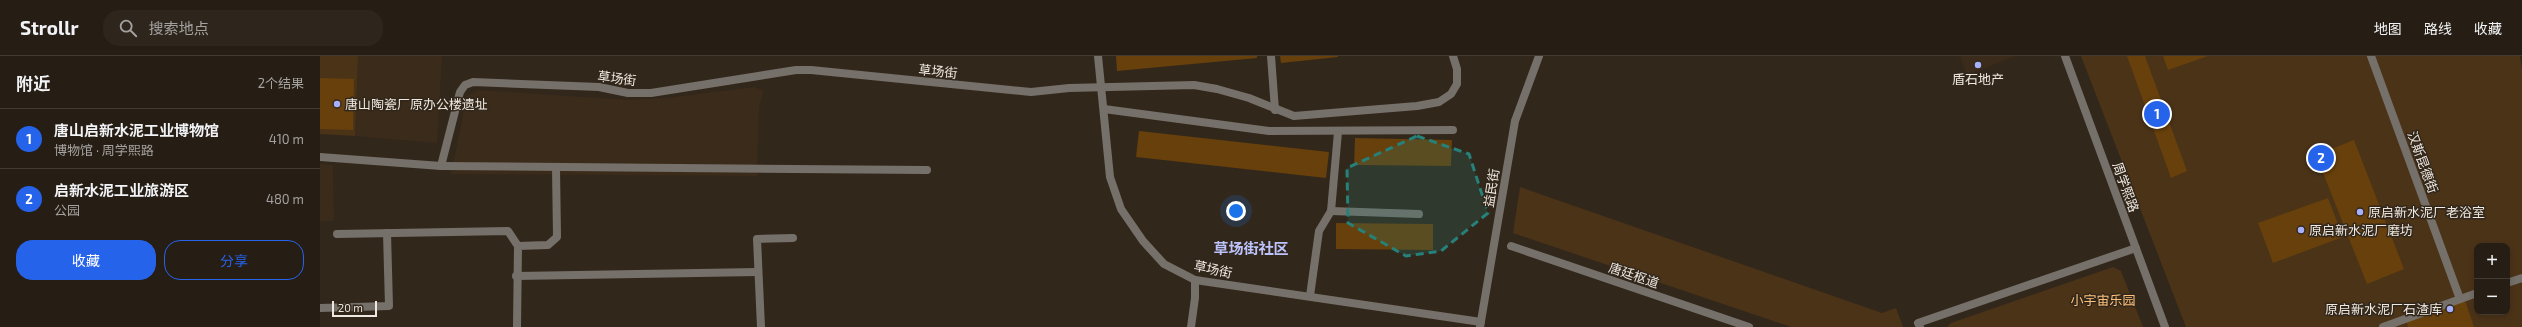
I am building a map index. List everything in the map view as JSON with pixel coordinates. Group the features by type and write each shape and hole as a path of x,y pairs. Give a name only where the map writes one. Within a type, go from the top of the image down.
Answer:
{"street":[{"path":"1098,56 1101,89 1194,85 1249,98 1275,110 1294,116 1417,106 1439,102 1451,94 1457,84 1457,69 1453,56"},
{"path":"1271,56 1275,110"},
{"name":"益民街","path":"1481,324 1515,121 1539,56"},
{"name":"周学熙路","path":"2065,56 2165,327"},
{"name":"汉斯昆德街","path":"2371,56 2460,299"},
{"name":"草场街","path":"441,166 460,92 465,85 473,82 600,87 628,93 650,93 796,70 812,70 1031,92 1069,88 1101,89 1110,177 1121,209 1143,241 1164,264 1195,280 1310,296 1481,324"},
{"path":"1104,109 1269,131 1338,132 1453,130"},
{"path":"1310,296 1319,231 1331,211 1338,132"},
{"path":"320,156 441,166 927,170"},
{"path":"518,246 548,245 557,237 556,168"},
{"path":"1331,211 1418,214"},
{"path":"338,234 508,231 518,246 516,276 517,327"},
{"path":"320,308 389,306 387,233"},
{"path":"762,327 758,272 758,239 793,238"},
{"name":"唐廷枢道","path":"1511,246 1749,327"},
{"path":"1920,327 1918,323 2136,248"},
{"path":"516,276 758,272"},
{"path":"2510,282 2522,278"},
{"path":"1191,327 1195,280"},
{"path":"2383,327 2474,294"}],"highlighted area":[{"path":"1417,136 1469,154 1488,213 1441,251 1406,256 1348,223 1347,168"}],"shaded area":[{"path":"358,56 442,56 437,143 355,136"},
{"name":"盾石地产","path":"1960,56 2016,56 1967,75"},
{"path":"755,87 764,91 759,107 757,176 451,174 467,96 478,90 629,100 666,98"},
{"path":"320,164 333,165 334,221 320,221"}],"green space":[{"path":"320,56 358,56 355,136 320,134"},
{"path":"2081,56 2520,56 2522,70 2522,327 2186,327"},
{"path":"1520,187 1882,313 1896,308 1903,327 1791,327 1513,233"},
{"name":"小宇宙乐园","path":"2113,267 2121,271 2143,327 1947,327 1951,323"}],"building":[{"path":"1116,56 1257,56 1257,58 1117,71"},
{"path":"1280,56 1338,56 1338,57 1281,63"},
{"path":"2127,56 2145,56 2187,171 2171,178"},
{"path":"2163,56 2208,56 2168,70"},
{"name":"唐山陶瓷厂原办公楼遗址","path":"320,78 354,79 353,130 320,129"},
{"path":"1139,131 1329,152 1326,178 1136,157"},
{"path":"1355,138 1452,140 1451,166 1354,165"},
{"name":"原启新水泥厂老浴室","path":"2354,140 2404,269 2367,284 2316,155"},
{"name":"原启新水泥厂磨坊","path":"2328,198 2343,237 2273,263 2258,223"},
{"path":"1336,223 1433,224 1433,250 1336,249"},
{"name":"原启新水泥厂石渣库","path":"2464,298 2474,327 2408,327 2406,319"}],"place":[{"name":"盾石地产","path":"1978,65"},
{"name":"唐山陶瓷厂原办公楼遗址","path":"337,104"},
{"name":"唐山启新水泥工业博物馆","path":"2157,114"},
{"name":"启新水泥工业旅游区","path":"2321,158"},
{"name":"原启新水泥厂老浴室","path":"2360,212"},
{"name":"原启新水泥厂磨坊","path":"2301,230"},
{"name":"原启新水泥厂石渣库","path":"2450,309"}],"district":[{"name":"草场街社区","path":"1251,248"}]}
